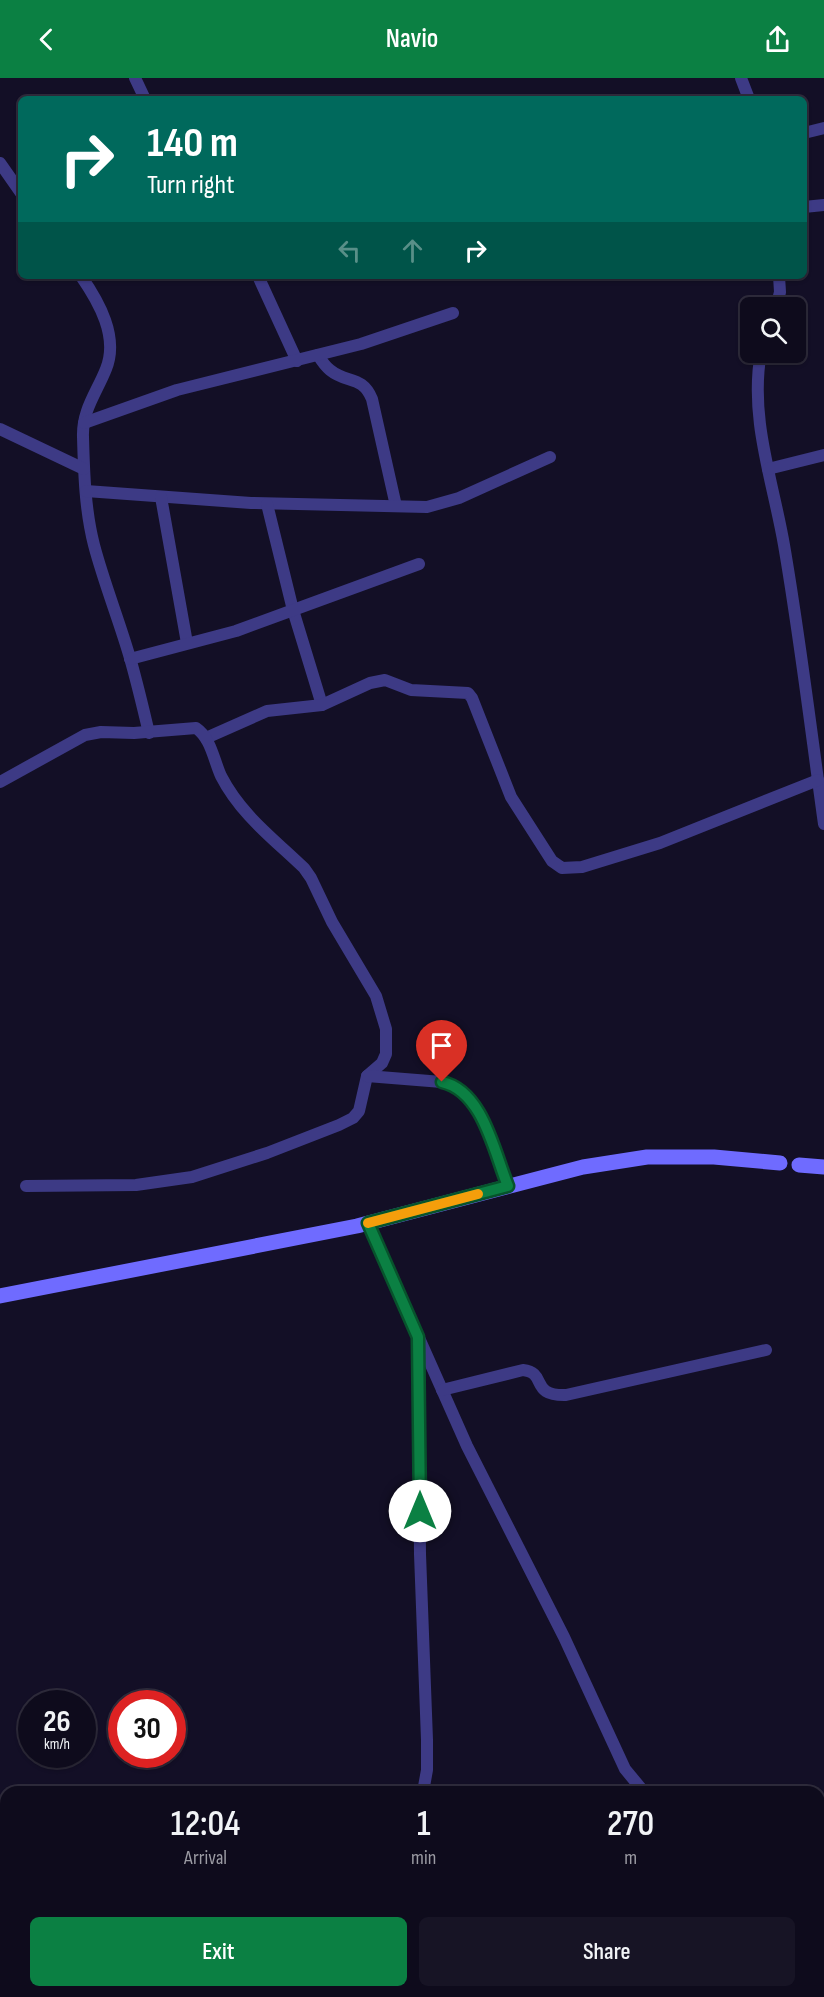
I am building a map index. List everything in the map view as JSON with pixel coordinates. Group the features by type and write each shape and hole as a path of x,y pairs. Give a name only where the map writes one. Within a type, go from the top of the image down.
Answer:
{"main road":[{"path":"0,1296 368,1223 584,1167 647,1157 714,1157 780,1163"},
{"path":"799,1165 824,1167"}],"street":[{"path":"135,78 144,96"},
{"path":"741,78 748,96"},
{"path":"807,132 824,128"},
{"path":"0,163 18,189"},
{"path":"807,207 824,205"},
{"path":"83,279 94,295 107,324 110,347 107,367 87,408 84,423 86,491 94,545 130,658 149,733"},
{"path":"259,279 297,361"},
{"path":"778,279 779,297"},
{"path":"84,423 177,390 361,344 453,313"},
{"path":"318,355 329,370 363,383 369,391 396,506"},
{"path":"759,363 757,402 784,544 824,824"},
{"path":"0,429 84,469"},
{"path":"768,469 824,455"},
{"path":"86,491 267,504 427,507 444,503 550,457"},
{"path":"161,497 187,644"},
{"path":"267,504 293,610 322,705"},
{"path":"130,658 236,631 418,564"},
{"path":"206,738 267,711 322,705 370,683 385,680 417,691 468,693 472,698 510,797 552,861 562,868 582,867 660,843 818,780"},
{"path":"0,782 86,735 101,732 149,733 196,728 206,738 222,777 248,817 304,868 311,878 332,922 376,996 386,1029 386,1054 382,1063 368,1076 359,1111 353,1118 329,1129 192,1177 136,1185 26,1186"},
{"path":"368,1076 442,1082 452,1084 465,1093 479,1110 508,1186"},
{"path":"368,1223 467,1446 588,1687 621,1761 640,1786"},
{"path":"418,1337 420,1554 427,1750 424,1786"},
{"path":"442,1390 523,1370 531,1371 536,1375 545,1392 553,1395 566,1395 766,1350"}],"slow traffic":[{"path":"368,1223 478,1194"}],"route":[{"path":"420,1511 418,1337 368,1223 508,1186 479,1110 465,1093 452,1084 442,1082"}]}
